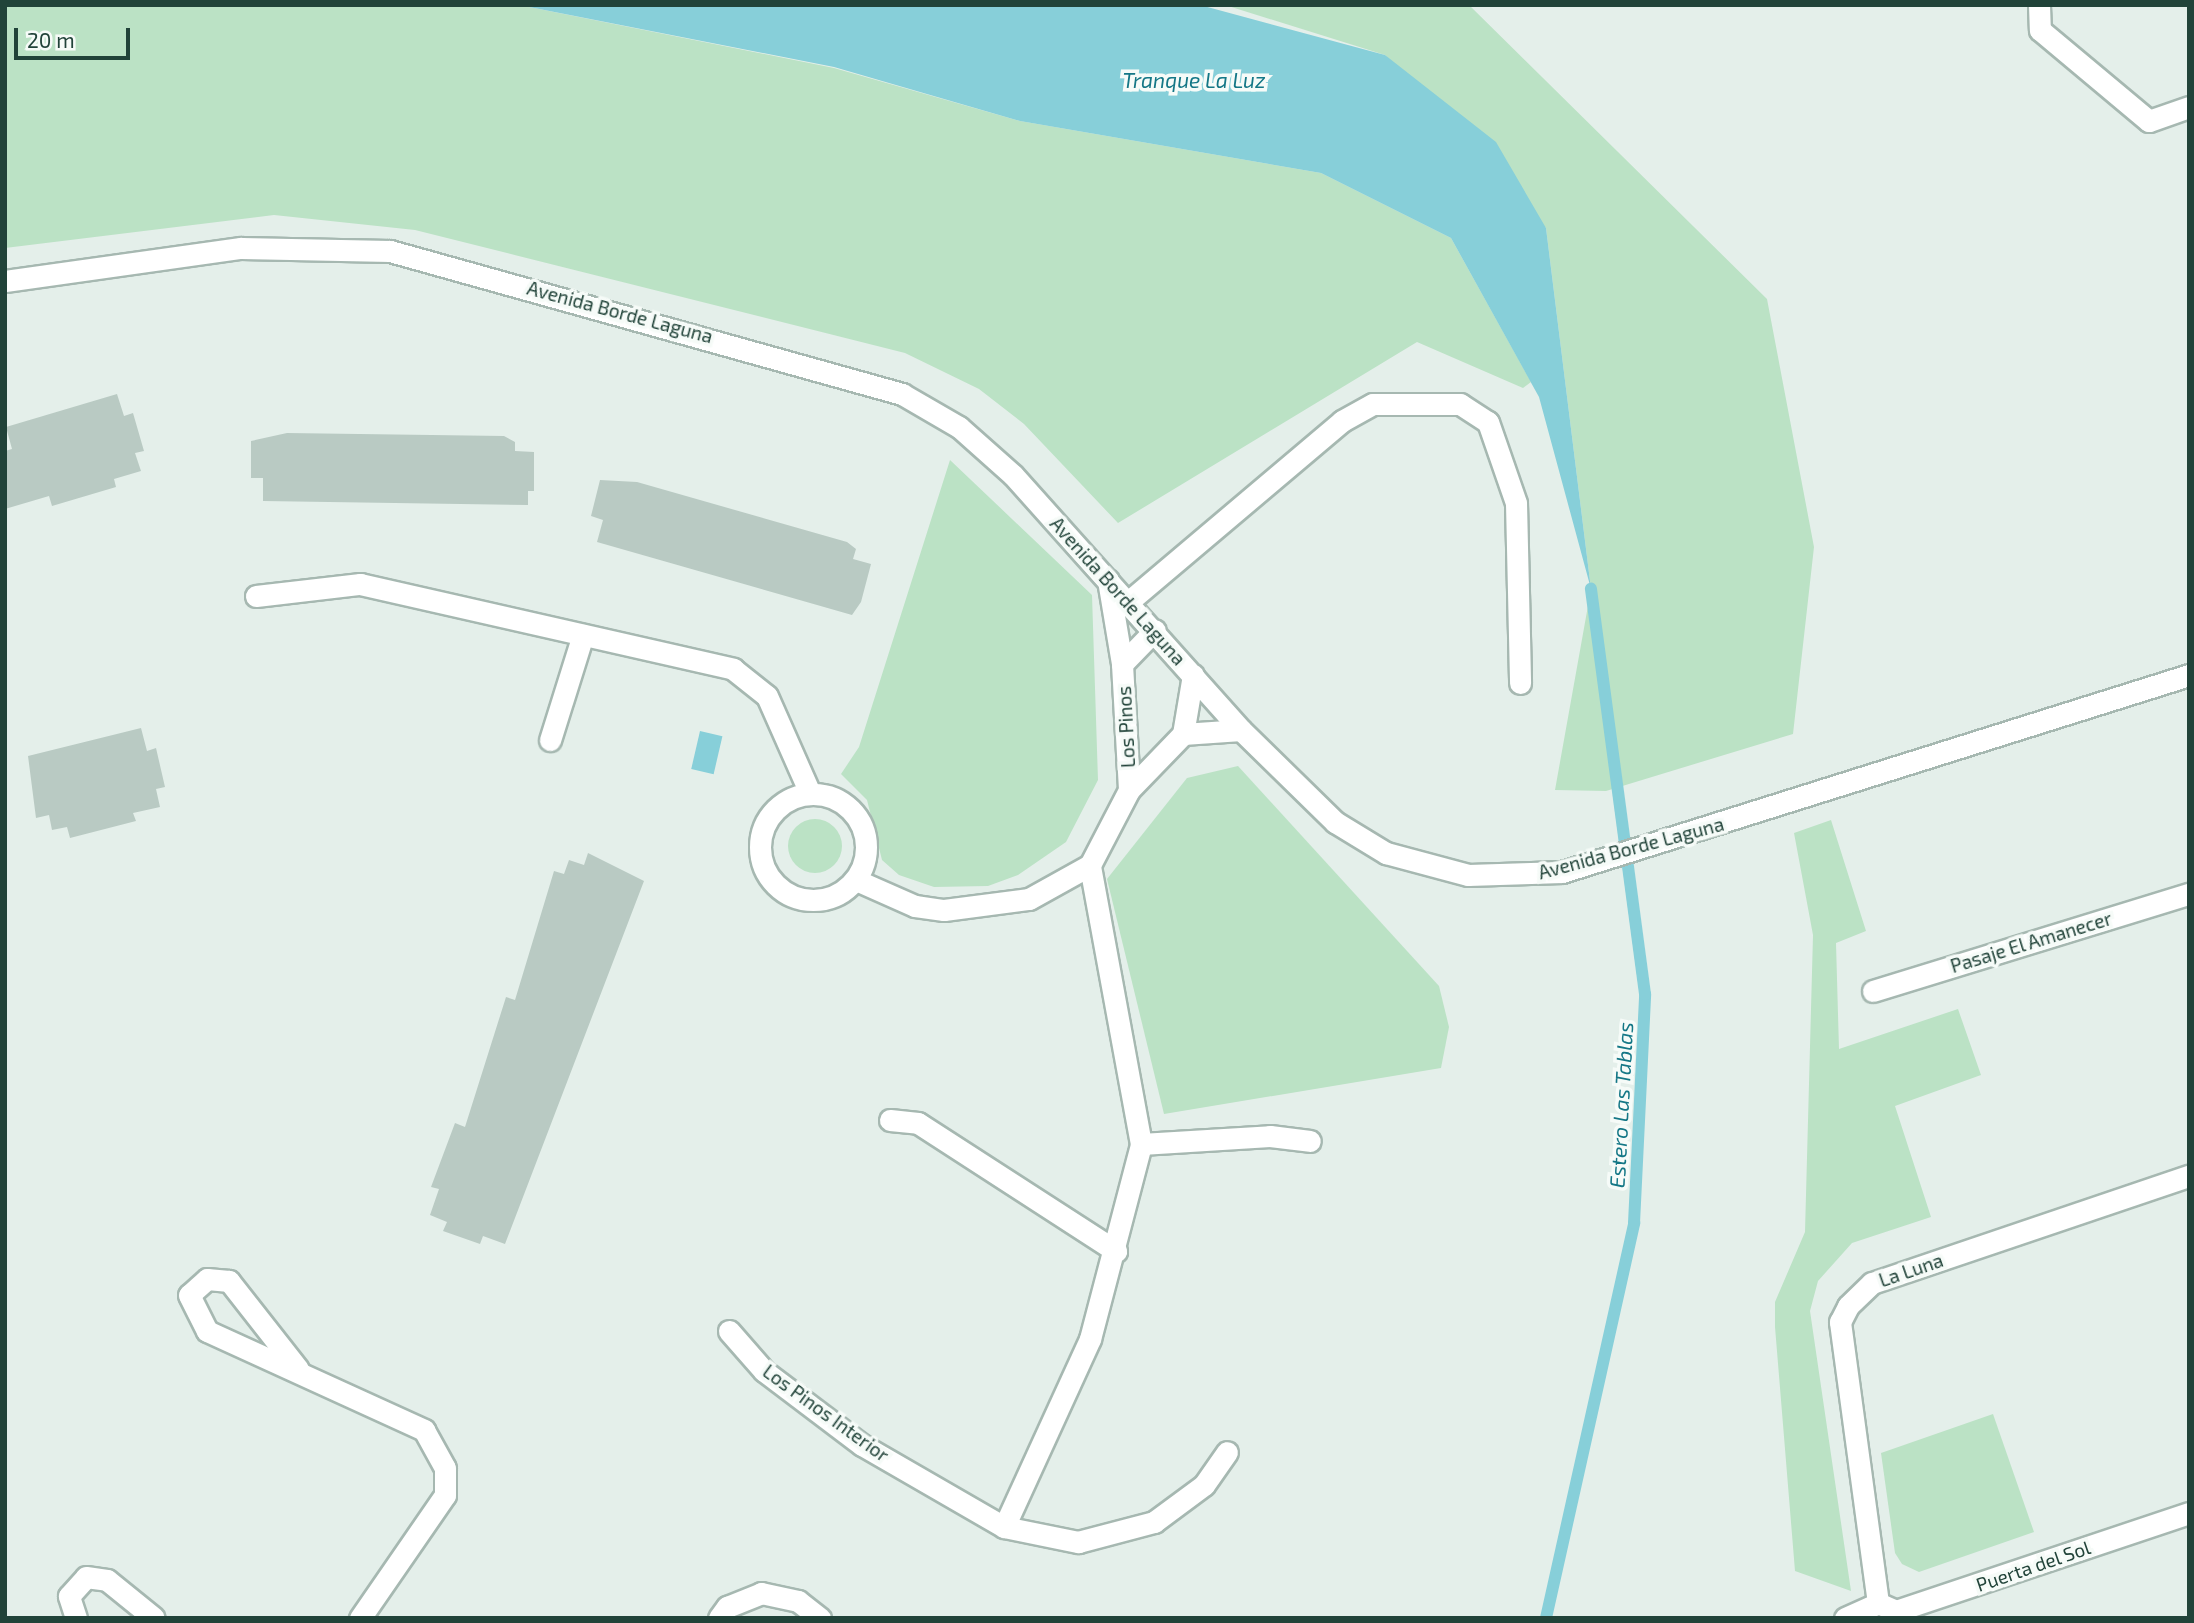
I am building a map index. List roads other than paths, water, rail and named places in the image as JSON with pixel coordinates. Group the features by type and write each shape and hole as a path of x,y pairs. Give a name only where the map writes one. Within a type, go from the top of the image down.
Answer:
{"street":[{"path":"2039,5 2040,30 2149,121 2189,107"},
{"name":"Avenida Borde Laguna","path":"5,281 228,249 334,245 390,251 532,287 902,394 988,450 1155,631 1241,730 1335,822 1386,853 1468,875 1562,872 2189,675"},
{"path":"1128,602 1342,421 1373,404 1460,404 1488,422 1516,503 1520,683"},
{"name":"Los Pinos","path":"1108,580 1122,664 1129,790"},
{"path":"256,596 360,584 733,669 767,696 810,793"},
{"name":"Los Pinos","path":"1122,664 1155,631"},
{"path":"550,740 583,635"},
{"path":"1194,675 1183,734 1241,730"},
{"name":"Los Pinos","path":"1090,865 1129,790 1183,734"},
{"path":"810,793 844,803 864,830 867,848 856,880 843,892 809,901 776,887 765,872 760,855 766,820 778,806 810,793"},
{"path":"856,880 915,906 976,910 1029,899 1090,865 1141,1144 1116,1251 1090,1339 1004,1527"},
{"name":"Pasaje El Amanecer","path":"1873,991 2189,894"},
{"path":"890,1120 918,1123 1116,1251"},
{"path":"1141,1144 1270,1136 1310,1141"},
{"name":"La Luna","path":"1878,1603 1840,1322 1847,1306 1872,1283 2189,1176"},
{"path":"298,1369 229,1281 207,1279 189,1295 207,1331 298,1369 424,1430 445,1468 445,1495 360,1618"},
{"name":"Los Pinos Interior","path":"729,1331 764,1371 862,1445 1004,1527 1078,1542 1154,1522 1205,1485 1227,1452"},
{"name":"Puerta del Sol","path":"1878,1603 1896,1611 2189,1513"},
{"path":"76,1618 69,1596 86,1577 107,1580 153,1618"},
{"path":"719,1618 727,1607 761,1593 798,1601 820,1618"},
{"path":"1845,1618 1878,1603"}],"water":[{"name":"Tranque La Luz","path":"519,5 1200,5 1385,55 1496,142 1546,228 1591,589 1539,397 1451,238 1321,173 1020,121 834,67"},
{"path":"700,731 722,736 714,774 691,769"}],"waterway":[{"name":"Estero Las Tablas","path":"1546,1618 1634,1223 1645,994 1591,589"}]}
